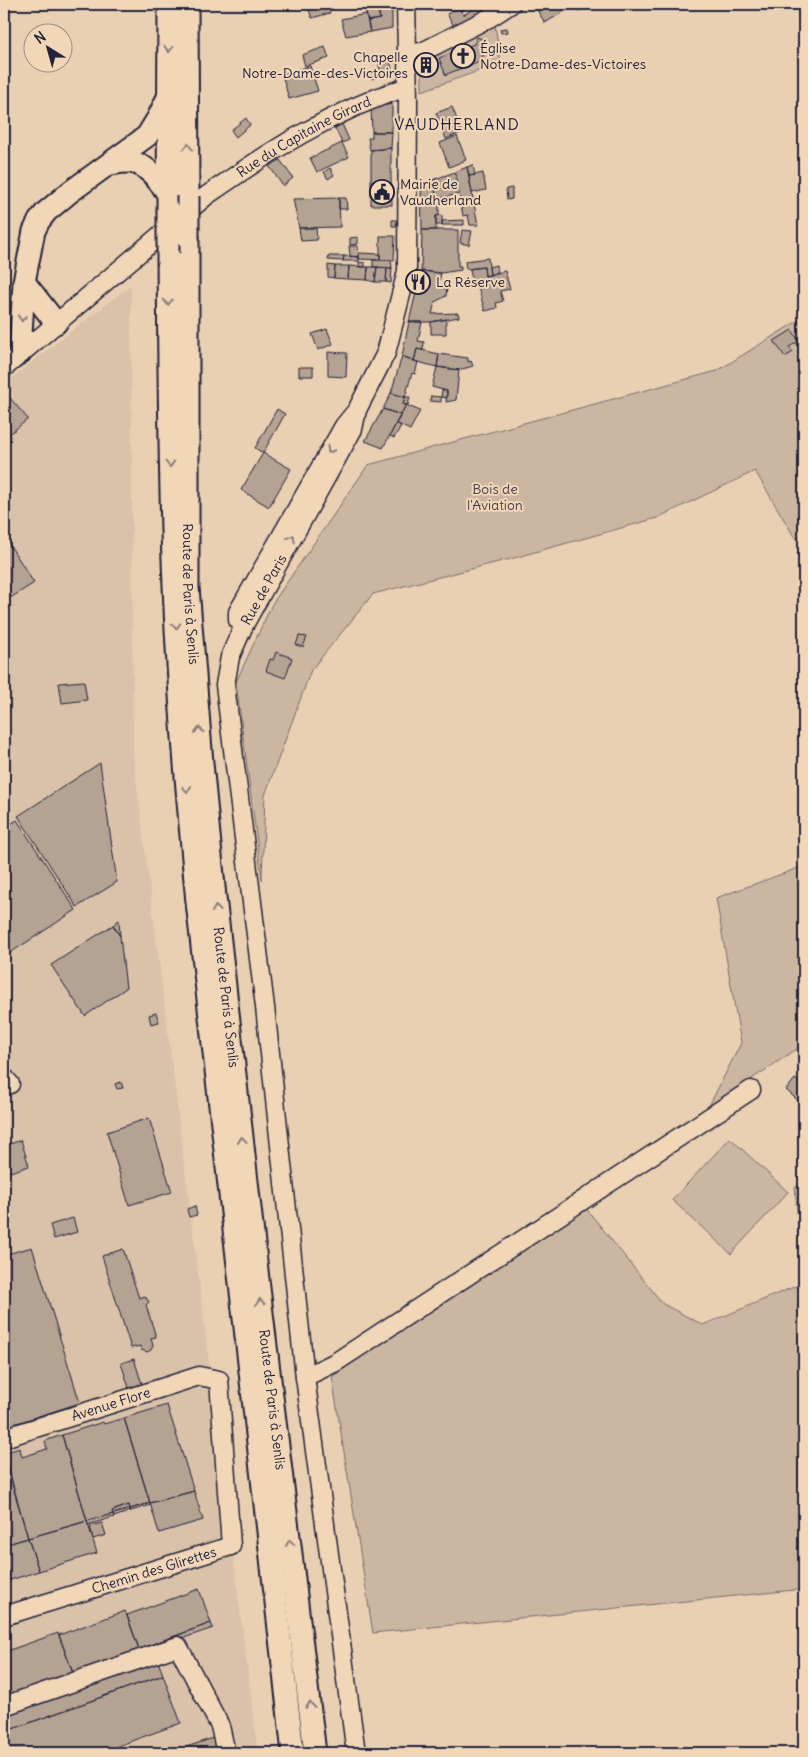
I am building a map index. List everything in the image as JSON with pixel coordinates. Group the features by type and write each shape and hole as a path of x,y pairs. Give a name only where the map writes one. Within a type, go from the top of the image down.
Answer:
{"main road":[{"path":"169,4 169,94 183,199"},
{"path":"183,199 187,4"},
{"path":"20,353 24,282 34,230 39,221 46,212 70,192 148,136 169,94"},
{"path":"111,164 129,161 141,165 160,183 183,199"},
{"name":"Route de Paris à Senlis","path":"183,199 188,238 188,586 202,763 249,1203 315,1753"},
{"name":"Route de Paris à Senlis","path":"183,199 168,253 169,443 174,586 184,760 197,902 293,1753"},
{"path":"24,282 56,323"}],"street":[{"name":"Rue de Paris","path":"305,1377 265,1007 225,685 230,657 244,626 238,620 238,612 344,426 358,410 386,353 407,271 408,54 406,4"},
{"path":"408,54 422,52 491,17 511,4"},
{"name":"Rue du Capitaine Girard","path":"4,368 132,260 183,199 278,146 361,103 407,87"},
{"path":"356,1753 305,1377 336,1362 751,1090"},
{"name":"Avenue Flore","path":"4,1438 199,1376 219,1380"},
{"name":"Chemin des Glirettes","path":"4,1616 231,1546 219,1380"},
{"path":"4,1706 178,1646 220,1726 226,1753"}],"shaded area":[{"path":"131,285 133,753 258,1753 4,1753 4,384"}],"green space":[{"path":"495,26 501,63 422,91 422,60 466,36"},
{"name":"Bois de l'Aviation","path":"804,317 804,538 795,538 755,471 657,518 510,559 373,594 311,670 265,795 262,880 236,682 272,604 368,465 717,371"},
{"path":"804,866 804,1048 800,1047 708,1108 741,1043 716,898"},
{"path":"730,1138 788,1192 731,1254 672,1200"},
{"path":"804,1185 804,1589 373,1633 332,1377 576,1196 663,1304 703,1325 803,1283 795,1187"}],"building":[{"path":"307,4 328,4 330,13 312,18"},
{"path":"364,4 377,4 380,19 368,21"},
{"path":"377,4 392,4 392,28 370,32 368,21 380,19"},
{"path":"446,4 464,4 449,10"},
{"path":"464,4 473,4 461,11 459,7"},
{"path":"483,4 488,13 457,31 447,14 459,7 463,15"},
{"path":"542,4 565,4 568,9 545,23 536,8"},
{"path":"573,4 588,4 578,11"},
{"path":"366,14 370,32 346,36 341,19"},
{"path":"507,28 508,32 501,33 500,29"},
{"name":"Église Notre-Dame-des-Victoires","path":"477,37 484,40 481,47 484,52 482,60 446,76 439,58 474,44"},
{"path":"325,47 329,58 305,66 302,55"},
{"path":"389,56 392,69 372,79 371,75 380,71 378,58"},
{"name":"Chapelle Notre-Dame-des-Victoires","path":"423,64 429,64 429,69 422,69"},
{"path":"310,66 318,91 289,99 282,74"},
{"path":"392,104 392,132 372,132 371,108"},
{"path":"452,107 462,132 446,139 436,113"},
{"path":"246,118 250,125 236,137 231,130"},
{"path":"342,124 349,140 342,143 335,128"},
{"path":"372,132 392,132 391,148 370,150 368,138 372,138"},
{"path":"457,136 466,160 449,167 440,143"},
{"path":"342,143 349,157 317,172 310,158"},
{"path":"391,148 392,205 371,205 371,150"},
{"path":"280,160 293,178 283,186 269,166"},
{"path":"473,165 475,175 469,176 467,167"},
{"path":"467,167 478,225 470,225 468,215 463,216 455,172"},
{"path":"330,168 334,175 328,179 324,172"},
{"path":"455,172 459,194 436,199 435,179"},
{"path":"483,173 486,190 472,193 469,176"},
{"path":"435,179 436,204 439,203 439,215 436,216 436,230 422,230 421,184"},
{"path":"512,188 512,199 507,200 506,189"},
{"path":"339,198 346,198 347,209 339,209"},
{"path":"339,198 340,227 299,228 293,199"},
{"path":"442,215 442,225 436,225 436,216"},
{"path":"392,220 397,220 396,226 392,226"},
{"path":"464,220 464,225 442,225 442,221"},
{"path":"299,228 316,228 317,240 301,241"},
{"path":"422,230 458,230 458,266 461,266 461,270 441,273 421,271"},
{"path":"462,230 472,231 469,245 460,243"},
{"path":"380,236 395,236 394,260 380,260"},
{"path":"358,237 358,244 350,245 350,238"},
{"path":"349,246 358,246 359,257 350,256"},
{"path":"359,253 380,254 380,260 359,259"},
{"path":"329,256 344,256 343,261 328,260"},
{"path":"344,256 359,257 359,261 343,261"},
{"path":"488,258 490,275 485,276 484,267 466,269 465,261"},
{"path":"373,260 391,260 392,268 373,267"},
{"path":"359,262 365,263 365,267 359,267"},
{"path":"328,265 335,266 334,278 328,277"},
{"path":"496,265 498,272 490,275 489,267"},
{"path":"335,266 349,266 348,279 334,278"},
{"path":"349,266 368,267 367,280 348,279"},
{"path":"368,267 377,267 375,282 367,280"},
{"path":"377,267 387,268 386,282 375,282"},
{"path":"484,267 485,276 505,271 510,289 500,291 503,301 496,303 497,308 485,311 476,280 472,281 470,269"},
{"path":"387,268 392,268 391,283 386,282"},
{"path":"421,271 441,273 438,287 447,288 446,296 435,302 432,314 458,313 459,317 431,322 409,322"},
{"path":"446,319 446,334 431,334 431,322"},
{"path":"409,322 422,322 418,341 424,342 423,350 417,349 414,361 402,356"},
{"path":"327,329 333,344 318,350 312,334"},
{"path":"792,330 799,341 789,347 793,352 785,357 774,341"},
{"path":"417,349 439,354 437,367 414,361"},
{"path":"328,352 347,353 346,377 328,376"},
{"path":"439,354 468,358 468,362 471,361 473,366 459,370 437,367"},
{"path":"402,356 418,362 415,374 412,373 405,397 391,393"},
{"path":"299,367 313,367 313,376 299,376"},
{"path":"437,367 459,370 456,400 446,402 447,391 432,387"},
{"path":"442,390 447,391 447,398 441,397"},
{"path":"4,391 28,419 6,437 4,435"},
{"path":"391,393 405,397 403,404 406,405 401,415 383,409"},
{"path":"431,396 441,397 441,402 430,401"},
{"path":"405,397 410,397 408,405 403,404"},
{"path":"406,405 420,411 410,430 396,423"},
{"path":"277,409 285,414 263,453 255,448"},
{"path":"383,409 401,415 383,448 365,441"},
{"path":"396,423 401,426 394,438 390,436"},
{"path":"263,453 291,469 269,507 241,490"},
{"path":"4,536 34,583 4,602"},
{"path":"299,636 307,637 303,647 296,645"},
{"path":"276,652 292,658 285,678 266,671 270,659 273,660"},
{"path":"84,681 87,700 62,703 59,683"},
{"path":"100,763 117,882 77,907 18,816"},
{"path":"17,820 76,910 4,957 4,828"},
{"path":"119,920 120,936 113,925"},
{"path":"113,925 120,936 126,988 85,1016 51,965"},
{"path":"156,1013 159,1022 151,1024 149,1015"},
{"path":"804,1076 804,1102 802,1100 801,1103 786,1090 795,1079 799,1082"},
{"path":"121,1082 123,1088 117,1089 115,1084"},
{"path":"149,1118 172,1192 129,1205 107,1132"},
{"path":"21,1140 29,1166 4,1174 4,1146"},
{"path":"195,1206 197,1215 189,1217 187,1209"},
{"path":"73,1218 77,1232 54,1239 50,1225"},
{"path":"32,1247 80,1403 4,1427 4,1255"},
{"path":"123,1249 139,1298 145,1296 149,1302 146,1305 156,1337 151,1338 153,1346 147,1352 141,1350 140,1346 131,1348 102,1256"},
{"path":"134,1359 142,1384 129,1388 121,1363"},
{"path":"167,1405 194,1491 150,1503 124,1418"},
{"path":"124,1418 150,1503 130,1509 129,1505 112,1511 113,1514 87,1521 62,1435 103,1422 104,1424"},
{"path":"62,1435 87,1521 28,1538 4,1453 20,1448 22,1457 47,1449 45,1441"},
{"path":"4,1457 28,1538 4,1545"},
{"path":"194,1491 203,1520 159,1533 150,1503"},
{"path":"150,1503 151,1505 131,1511 130,1509"},
{"path":"129,1505 130,1509 113,1514 112,1511"},
{"path":"130,1509 131,1511 114,1517 113,1514"},
{"path":"113,1514 114,1517 88,1525 87,1521"},
{"path":"87,1521 97,1553 39,1571 28,1538"},
{"path":"102,1523 106,1535 93,1539 90,1526"},
{"path":"28,1538 39,1571 4,1582 4,1545"},
{"path":"199,1589 211,1623 139,1649 127,1615"},
{"path":"125,1611 139,1649 73,1673 59,1635"},
{"path":"211,1623 213,1628 140,1653 139,1649"},
{"path":"58,1633 73,1673 6,1696 4,1689 4,1652"},
{"path":"139,1649 140,1653 74,1677 73,1673"},
{"path":"158,1661 163,1675 4,1732 4,1716"},
{"path":"163,1675 181,1723 115,1747 117,1753 4,1753 4,1732"},
{"path":"213,1738 219,1753 169,1753"}],"place":[{"name":"Église Notre-Dame-des-Victoires","path":"463,56"},
{"name":"Chapelle Notre-Dame-des-Victoires","path":"426,65"},
{"name":"Mairie de Vaudherland","path":"382,192"},
{"name":"La Réserve","path":"418,282"}],"district":[{"name":"VAUDHERLAND","path":"457,124"}]}
